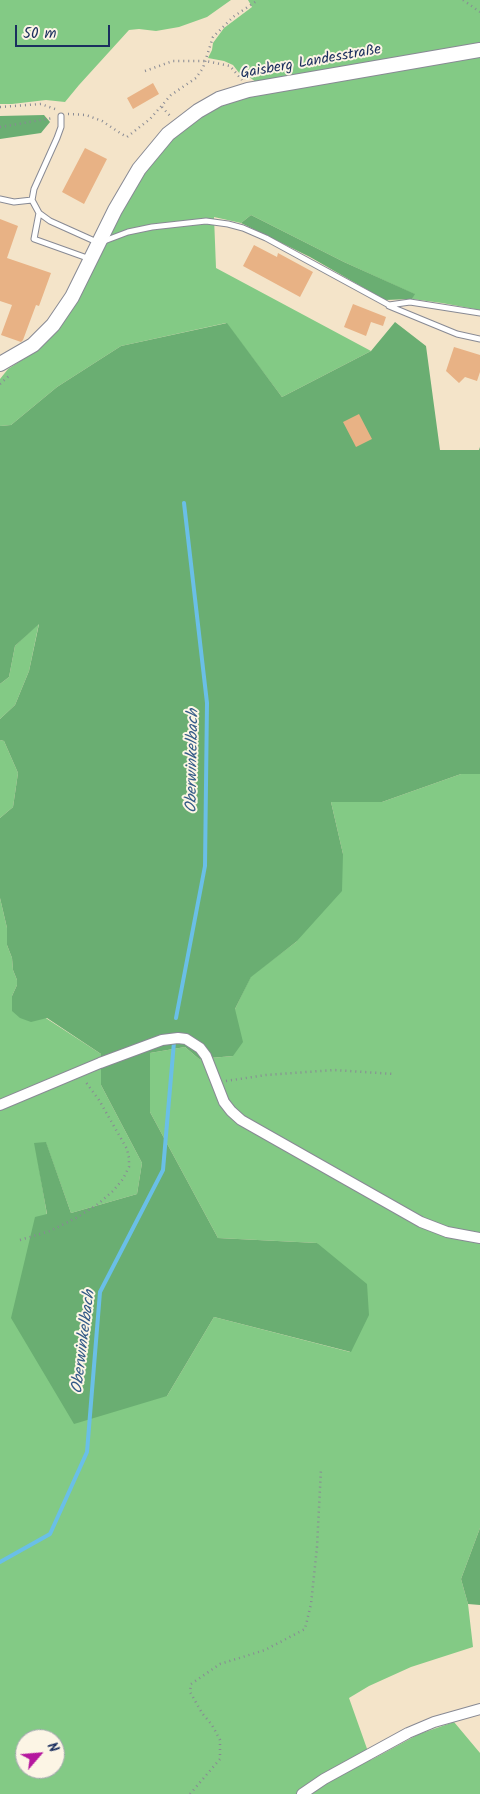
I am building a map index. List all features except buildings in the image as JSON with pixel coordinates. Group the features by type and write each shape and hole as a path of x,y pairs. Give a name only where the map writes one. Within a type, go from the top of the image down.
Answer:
{"main road":[{"name":"Gaisberg Landesstraße","path":"0,364 33,345 53,325 72,297 129,185 148,157 168,134 188,117 208,105 248,90 480,50"}],"street":[{"path":"0,1104 162,1040 186,1039 200,1048 206,1056 227,1107 247,1124 421,1222 447,1232 480,1238"},
{"path":"302,1794 324,1779 408,1733 434,1722 480,1709"}],"lane":[{"path":"61,116 61,127 34,189 32,200 39,213 50,221 99,243 128,232 152,226 206,221 228,224 266,238 389,306 457,334 480,339"},
{"path":"0,199 14,202 32,200"},
{"path":"39,213 34,239 91,259"},
{"path":"389,306 410,302 480,313"}],"path":[{"path":"0,127 74,114 86,115 102,121 120,134 127,136 150,119 171,95 196,78 204,68 213,37 233,17 258,0"},
{"path":"462,0 480,12"},
{"path":"145,71 173,61 206,61 230,66 248,90"},
{"path":"0,107 41,104 54,108 61,116"},
{"path":"216,1082 266,1075 334,1070 394,1074"},
{"path":"20,1240 50,1230 76,1218 98,1204 123,1179 129,1166 130,1158 127,1149 100,1100 78,1072"},
{"path":"190,1794 220,1759 220,1740 190,1692 191,1684 220,1664 264,1650 305,1628 311,1604 317,1547 320,1469"}],"green space":[{"path":"0,0 231,0 207,17 179,27 156,31 129,30 65,102 46,100 0,104"},
{"path":"248,0 480,0 480,45 256,82 249,77 243,78 233,65 208,58 213,43 224,28 252,7"},
{"path":"480,56 480,310 412,299 414,294 344,262 251,215 241,223 214,217 216,268 371,351 282,397 226,323 121,346 57,387 11,425 0,426 0,379 8,369 28,356 56,331 76,304 115,221 142,176 168,142 191,123 219,106 237,99"},
{"path":"44,115 50,122 41,133 0,139 0,116"},
{"path":"251,215 344,262 415,294 412,299 385,300 310,257 241,223"},
{"path":"395,322 426,346 440,450 479,450 480,447 480,774 461,774 382,802 331,802 343,854 342,891 296,942 251,977 235,1009 243,1042 233,1056 199,1059 185,1047 150,1053 150,1112 218,1238 317,1243 367,1284 369,1315 351,1352 214,1317 167,1396 74,1424 11,1318 35,1217 47,1214 34,1143 46,1142 71,1213 137,1194 142,1163 101,1085 101,1054 47,1018 31,1022 20,1018 12,1011 12,996 17,980 7,945 7,928 0,898 0,818 13,807 18,773 4,741 0,740 0,719 15,705 29,671 39,624 15,646 9,677 0,684 0,426 11,425 57,387 121,346 227,323 282,397 371,351"},
{"path":"39,623 29,671 15,705 0,719 0,684 9,677 15,646"},
{"path":"0,740 4,741 18,773 13,807 0,818"},
{"path":"461,774 480,774 480,1528 461,1579 468,1604 473,1647 411,1667 369,1686 349,1698 371,1760 419,1734 454,1722 480,1753 480,1794 0,1794 0,898 7,928 7,945 17,980 12,996 101,1054 101,1085 142,1163 137,1194 71,1213 46,1143 35,1143 47,1215 167,1396 214,1317 350,1352 317,1243 218,1238 150,1112 150,1053 185,1047 199,1059 233,1056 235,1009 251,976 296,942 343,854 331,802 382,802"},
{"path":"480,1528 480,1605 468,1604 461,1579"}],"waterway":[{"name":"Oberwinkelbach","path":"176,1018 205,866 207,703 184,503"},
{"name":"Oberwinkelbach","path":"0,1562 50,1534 87,1452 100,1292 163,1170 174,1042"}]}
